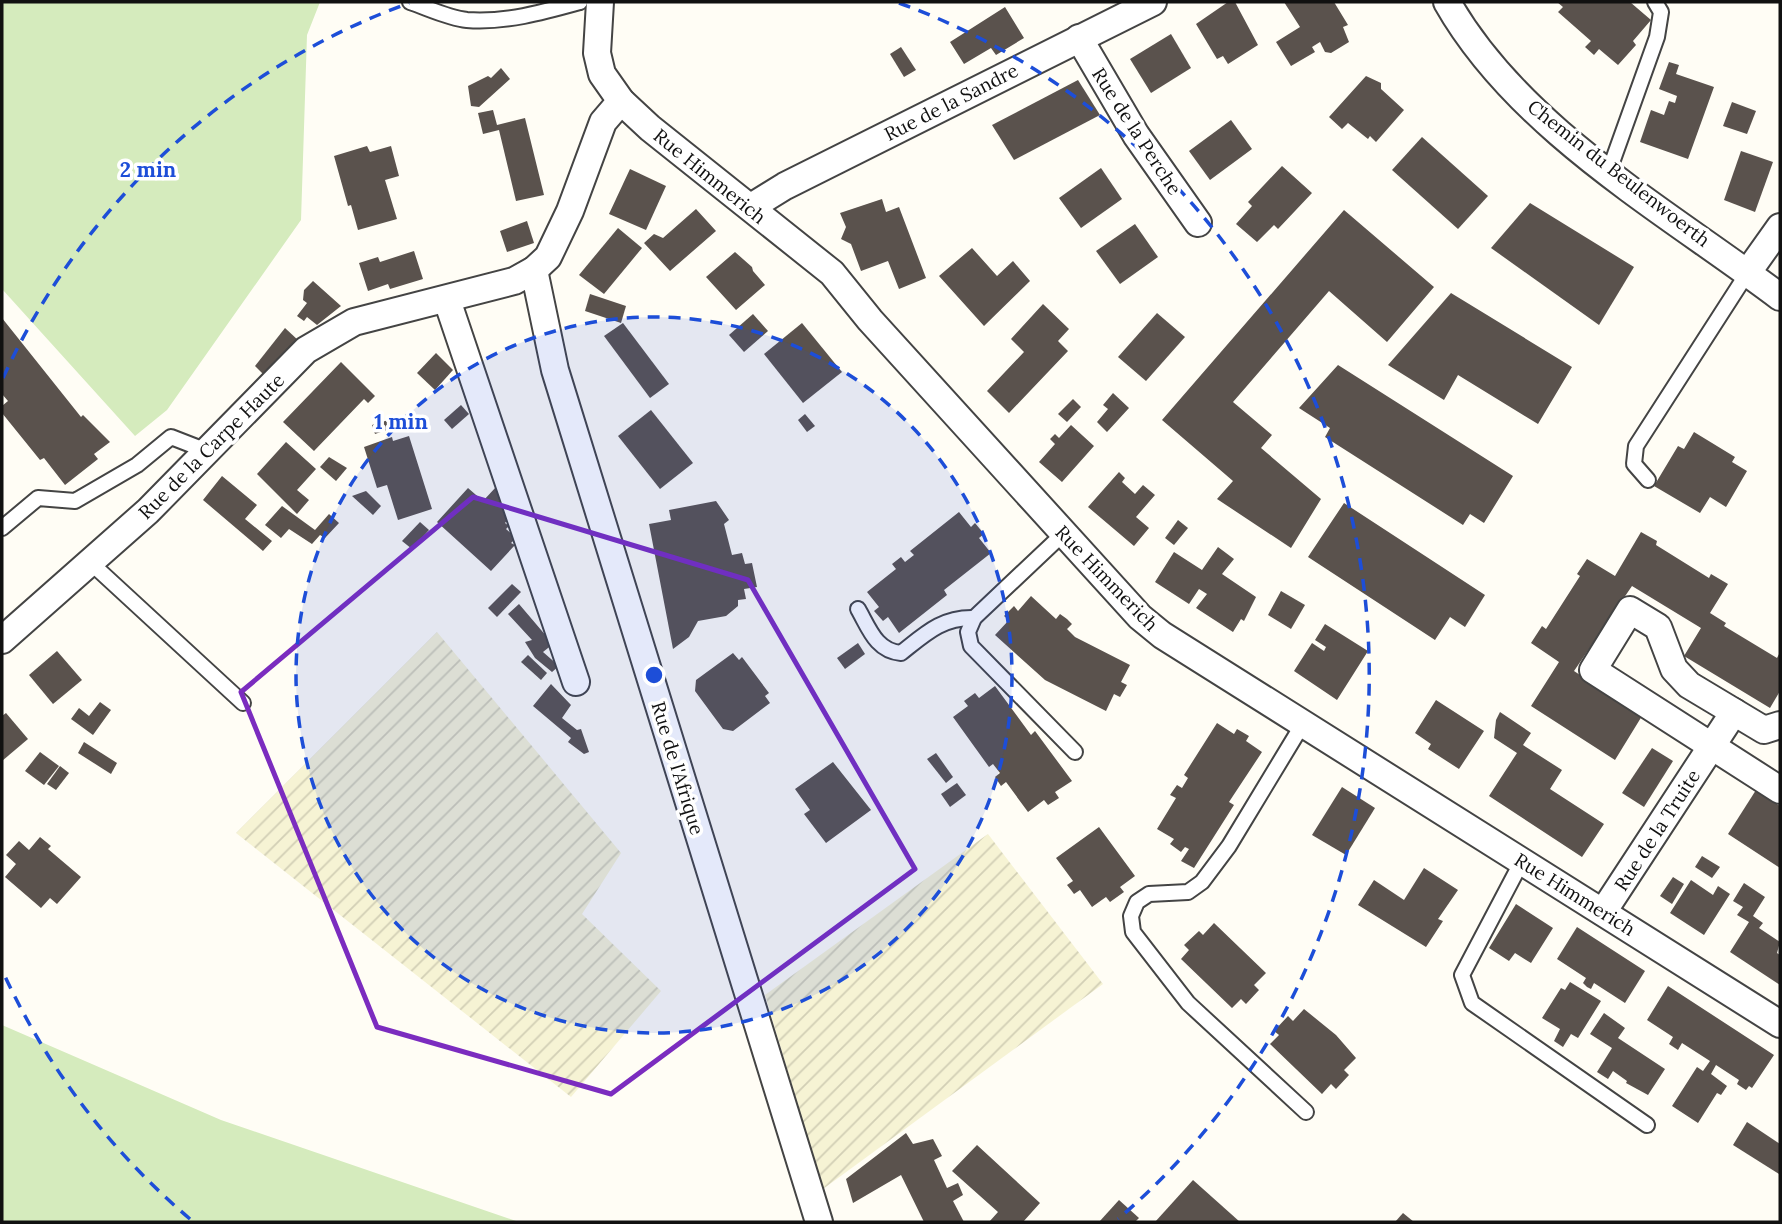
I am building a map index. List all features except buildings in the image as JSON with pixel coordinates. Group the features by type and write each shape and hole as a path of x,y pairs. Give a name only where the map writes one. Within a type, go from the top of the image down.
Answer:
{"street":[{"path":"600,2 597,53 602,74 621,101"},
{"name":"Rue de la Sandre","path":"751,207 785,186 1153,2"},
{"name":"Chemin du Beulenwoerth","path":"1447,2 1472,41 1541,116 1609,171 1780,297"},
{"name":"Rue de la Perche","path":"1079,38 1136,135 1198,223"},
{"name":"Rue Himmerich","path":"621,101 650,128 832,273 1140,617 1162,635 1780,1024"},
{"name":"Rue de la Carpe Haute","path":"2,640 148,511 306,350 354,322 514,281 534,270 548,257 570,211 603,122 621,101"},
{"path":"1748,272 1780,227"},
{"name":"Rue de l'Afrique","path":"534,270 555,370 819,1222"},
{"path":"447,300 576,682"},
{"name":"Rue de la Truite","path":"1780,725 1765,730 1689,685 1674,669 1658,627 1630,610 1593,670 1780,790"},
{"name":"Rue de la Truite","path":"1603,912 1734,712"}],"lane":[{"path":"410,2 465,20 492,20 539,13 580,2"},
{"path":"1609,171 1657,37 1661,12 1655,2"},
{"path":"1648,480 1634,464 1636,446 1748,272"},
{"path":"2,528 38,498 75,501 138,465 171,437 206,452"},
{"path":"1064,533 974,618 968,632 971,646 1075,752"},
{"path":"90,562 243,703"},
{"path":"858,609 876,641 888,652 901,653 933,627 955,618 974,618"},
{"path":"1304,722 1229,846 1202,882 1188,892 1149,894 1137,902 1132,916 1133,932 1188,1003 1306,1112"},
{"path":"1522,860 1462,975 1472,1003 1647,1125"}],"highlighted area":[{"path":"473,497 748,580 915,869 611,1094 377,1027 241,692"}],"shaded area":[{"path":"437,632 621,853 582,914 661,991 571,1097 236,833"},
{"path":"988,834 1103,984 823,1189 765,995"}],"green space":[{"path":"2,2 320,2 307,35 301,220 167,410 135,436 2,289"},
{"path":"2,1025 221,1120 519,1222 2,1222"}]}
